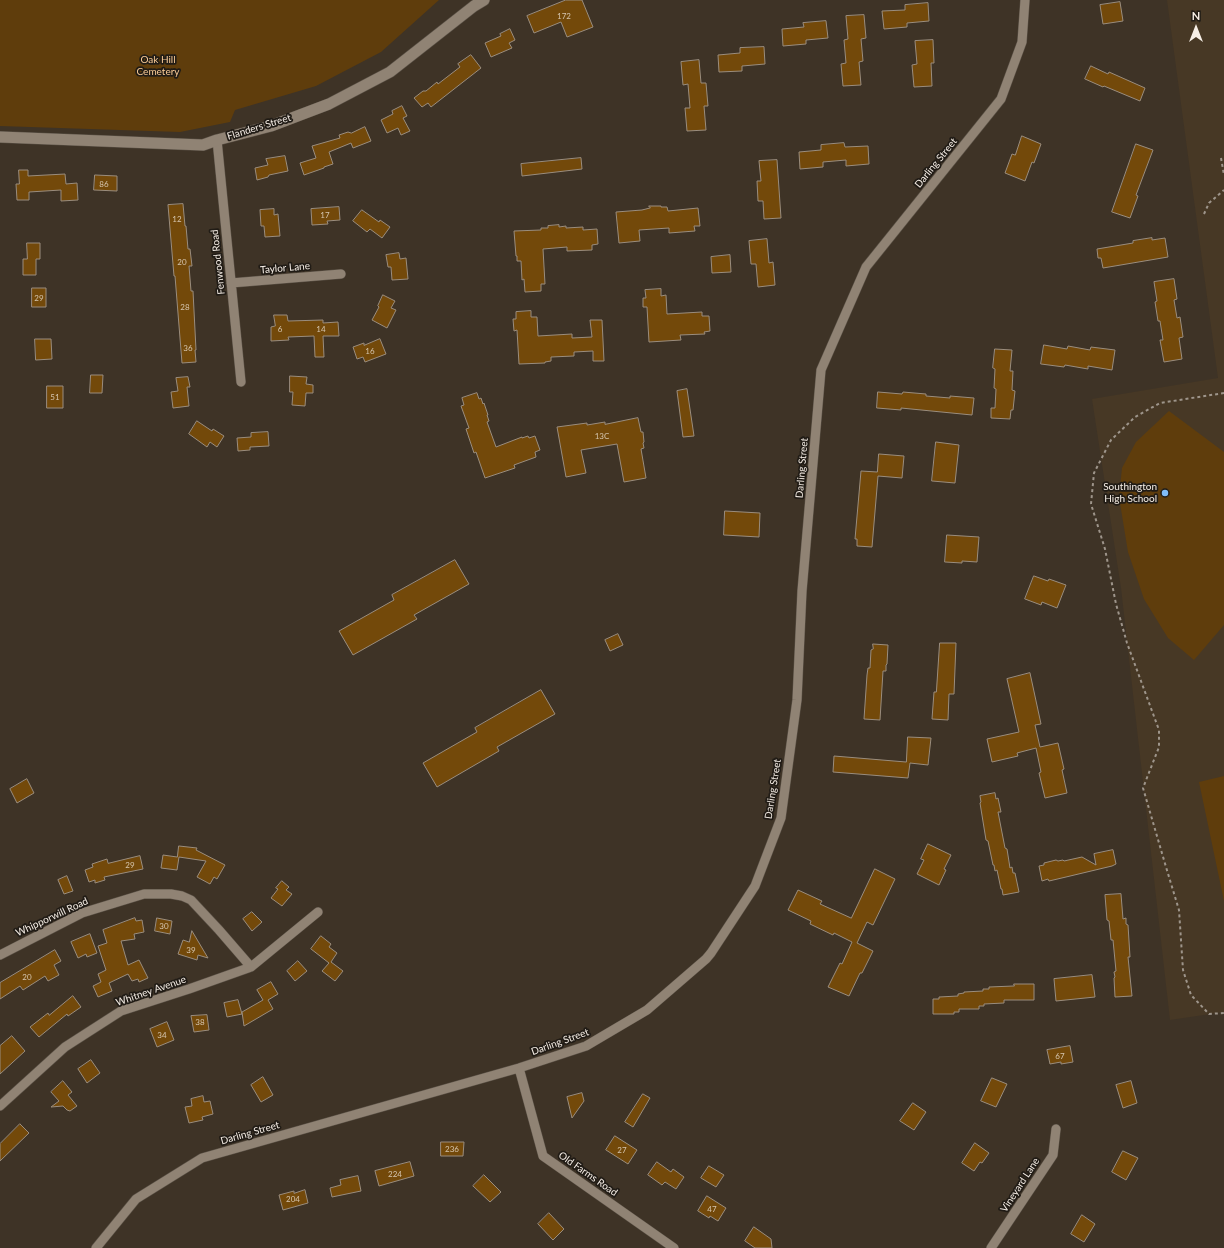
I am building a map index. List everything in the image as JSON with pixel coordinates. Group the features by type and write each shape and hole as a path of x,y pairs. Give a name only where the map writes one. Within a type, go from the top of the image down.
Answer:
{"street":[{"name":"Flanders Street","path":"0,137 203,145 271,126 329,104 390,72 474,6 484,0"},
{"name":"Darling Street","path":"96,1248 136,1199 202,1158 519,1068 586,1046 647,1010 706,959 755,886 781,818 796,700 802,591 821,370 866,267 1000,99 1022,42 1025,0"},
{"name":"Fenwood Road","path":"217,140 241,382"},
{"name":"Taylor Lane","path":"231,283 341,274"},
{"name":"Whipporwill Road","path":"0,955 82,913 144,894 171,894 182,896 191,900 251,967"},
{"name":"Whitney Avenue","path":"0,1106 65,1047 121,1011 251,967 318,912"},
{"name":"Old Farms Road","path":"519,1068 543,1156 674,1248"},
{"name":"Vineyard Lane","path":"991,1248 1053,1155 1056,1129"}],"path":[{"path":"1221,158 1224,175"},
{"path":"1204,214 1209,203 1224,190"},
{"path":"1224,393 1160,403 1135,417 1111,440 1094,474 1091,504 1105,549 1116,604 1127,643 1159,730 1159,747 1143,788 1179,910 1183,970 1191,996 1209,1014 1224,1013"}],"shaded area":[{"name":"Southington High School","path":"1167,0 1224,0 1224,1012 1170,1020 1121,588 1092,399 1218,378"}],"green space":[{"name":"Oak Hill Cemetery","path":"0,0 439,0 381,52 316,86 235,110 230,122 180,132 0,126"},
{"path":"1169,411 1224,452 1224,625 1194,660 1168,638 1144,599 1128,552 1119,497 1122,468 1136,442"},
{"path":"1224,776 1224,901 1199,782"}],"building":[{"path":"566,0 582,0 593,27 567,37 561,22 534,33 527,16"},
{"path":"1120,2 1123,21 1103,24 1100,5"},
{"path":"928,3 929,21 907,23 907,27 884,29 882,11 905,10 905,5"},
{"path":"864,15 866,38 861,39 863,61 859,62 861,85 843,86 841,64 846,63 844,40 848,39 846,16"},
{"path":"826,21 828,38 806,40 806,44 783,46 782,29 804,27 803,23"},
{"path":"510,29 515,40 509,43 512,48 491,57 485,43 501,36 500,34"},
{"path":"933,40 934,63 931,63 932,86 914,87 912,65 917,64 915,41"},
{"path":"764,47 765,64 742,66 742,71 719,72 718,55 740,53 740,48"},
{"path":"471,55 481,68 431,107 428,103 422,107 414,98 437,82 438,84 460,67 458,64"},
{"path":"699,60 701,83 706,83 708,106 704,106 706,130 687,131 685,108 690,108 688,84 683,85 681,62"},
{"path":"1091,66 1108,74 1109,72 1145,88 1140,101 1085,79"},
{"path":"402,106 407,116 403,118 410,131 401,135 398,128 387,133 381,120 393,114 392,111"},
{"path":"365,127 371,141 353,148 351,143 329,152 333,164 304,175 300,163 316,158 312,146 340,138 339,135 348,132 351,133"},
{"path":"1022,136 1041,144 1025,181 1005,173 1012,154 1015,155"},
{"path":"844,143 845,147 868,146 869,164 846,166 846,160 823,162 823,167 800,169 799,152 821,150 821,145"},
{"path":"1136,144 1153,150 1136,195 1138,196 1130,218 1112,212"},
{"path":"285,156 288,171 269,175 268,177 257,180 255,168 268,165 266,159"},
{"path":"581,158 582,169 522,176 521,164"},
{"path":"777,160 781,218 764,219 763,201 758,201 757,181 761,181 759,161"},
{"path":"19,170 28,170 28,176 65,174 66,184 77,183 78,200 61,201 61,190 29,192 29,200 17,200 16,184 19,184"},
{"path":"95,175 117,176 117,191 94,190"},
{"path":"183,204 188,249 190,249 192,266 189,266 191,291 193,291 196,362 182,363 168,205"},
{"path":"649,206 667,207 668,211 698,208 700,226 694,226 695,231 669,233 669,228 639,230 640,241 619,243 616,212 642,210 650,208"},
{"path":"339,207 340,220 327,221 328,224 312,225 311,209"},
{"path":"274,209 274,215 278,214 280,236 265,237 264,226 261,226 260,210"},
{"path":"362,210 379,222 380,220 390,227 382,238 370,229 367,232 353,221"},
{"path":"559,225 559,227 566,226 566,228 583,227 583,230 597,229 598,244 592,245 592,250 567,251 567,247 543,249 545,284 541,284 541,291 525,292 524,279 522,280 521,261 517,261 516,256 514,231 541,230 541,228 548,228 548,226"},
{"path":"1152,238 1152,240 1165,238 1168,257 1103,268 1101,258 1098,258 1097,249"},
{"path":"767,239 769,263 773,262 775,285 758,287 756,264 751,264 749,241"},
{"path":"27,243 40,243 40,259 36,259 36,275 23,275 23,259 27,259"},
{"path":"399,253 400,259 406,258 408,279 392,280 391,267 388,267 386,255"},
{"path":"730,255 731,272 712,273 711,257"},
{"path":"1174,279 1177,299 1174,300 1177,318 1180,317 1183,337 1179,338 1182,359 1164,362 1160,340 1163,340 1155,302 1157,301 1154,282"},
{"path":"32,288 46,288 46,307 32,307"},
{"path":"661,289 661,296 666,295 667,314 702,312 702,316 709,316 710,331 704,332 705,334 680,335 681,340 649,342 647,307 643,307 643,298 646,298 645,290"},
{"path":"383,295 395,301 391,308 396,310 387,328 372,320"},
{"path":"531,311 531,317 537,317 538,336 572,334 572,338 592,337 590,320 602,320 604,361 593,361 593,351 574,352 574,356 551,357 551,361 545,363 519,364 517,330 514,331 513,319 516,319 516,312"},
{"path":"274,315 287,315 288,321 323,320 323,323 338,322 339,336 323,336 324,357 315,357 314,336 288,337 289,340 271,341 271,327 275,326"},
{"path":"35,339 51,339 52,359 36,360"},
{"path":"380,339 386,354 365,362 363,357 357,359 353,347 364,343 364,345"},
{"path":"1044,345 1067,349 1068,346 1090,350 1091,347 1115,350 1112,370 1088,366 1088,369 1065,365 1064,367 1041,364"},
{"path":"995,349 1012,350 1010,371 1013,371 1012,390 1015,391 1013,410 1011,410 1010,419 991,418 991,408 995,408 995,369 993,368"},
{"path":"91,375 103,375 102,393 90,393"},
{"path":"290,376 307,377 306,384 313,385 313,393 306,393 305,406 292,405 293,392 290,392"},
{"path":"188,377 190,387 187,387 189,406 173,408 171,392 178,391 176,378"},
{"path":"47,386 63,386 63,408 47,408"},
{"path":"687,389 694,436 683,437 677,391"},
{"path":"878,392 902,394 903,392 926,394 926,396 974,398 972,415 901,408 901,410 877,408"},
{"path":"477,393 479,399 481,398 483,404 484,403 489,421 487,422 496,447 522,437 528,436 529,438 535,436 540,450 535,452 536,457 514,465 515,468 485,478 476,452 474,453 466,429 469,428 461,406 464,405 462,398"},
{"path":"638,418 641,432 643,432 644,448 641,449 646,478 624,482 617,444 581,450 586,473 566,477 557,427 587,423 587,425 605,422 605,424"},
{"path":"197,421 212,431 213,429 224,436 217,447 210,442 207,447 189,434"},
{"path":"268,432 269,446 250,447 250,450 238,451 237,438 251,437 251,433"},
{"path":"936,442 959,445 955,483 932,481"},
{"path":"879,454 904,456 902,478 878,476 872,547 857,546 857,539 855,539 861,471 877,472"},
{"path":"725,511 760,513 759,537 724,535"},
{"path":"947,535 979,537 977,562 945,562"},
{"path":"455,560 469,584 414,615 417,619 353,655 339,631 394,600 392,595"},
{"path":"1034,576 1066,585 1057,608 1042,602 1041,605 1025,599"},
{"path":"618,634 623,645 610,651 605,640"},
{"path":"940,643 956,643 954,694 949,694 948,720 932,719"},
{"path":"873,644 888,645 886,671 883,671 880,720 864,719 867,675 868,668 870,668 871,650 873,649"},
{"path":"1030,673 1041,724 1035,725 1040,747 1058,743 1064,769 1062,770 1067,793 1045,798 1039,773 1041,772 1036,748 1017,753 1018,756 992,762 987,739 1019,732 1007,679"},
{"path":"541,690 555,714 497,747 499,751 437,787 423,763 477,732 475,728"},
{"path":"908,737 931,738 928,765 910,763 908,778 833,772 834,756 906,762"},
{"path":"27,779 34,793 17,803 10,789"},
{"path":"995,793 996,799 998,798 1001,812 998,812 1005,848 1007,849 1010,868 1012,867 1013,873 1015,873 1019,892 1003,895 997,870 995,871 988,841 986,840 980,803 980,796"},
{"path":"928,844 951,855 944,869 946,870 939,885 917,874 924,860 921,859"},
{"path":"179,846 197,848 196,850 225,865 217,879 214,877 210,884 197,877 206,861 179,857 177,870 161,868 163,855 177,857"},
{"path":"1113,850 1116,864 1112,866 1049,881 1048,879 1042,881 1039,866 1044,865 1044,863 1082,857 1096,865 1094,854"},
{"path":"140,856 143,869 104,877 105,880 95,883 95,880 89,882 85,870 93,867 92,864 107,859 108,863"},
{"path":"875,869 895,879 873,925 867,922 857,943 873,951 849,996 828,987 840,963 842,964 852,942 810,924 811,921 788,910 798,890 822,901 820,904 851,918"},
{"path":"67,876 73,891 64,894 58,880"},
{"path":"282,881 289,887 286,890 292,894 282,906 271,898 278,889 276,888"},
{"path":"1121,894 1123,919 1126,918 1126,924 1128,925 1130,957 1128,957 1132,996 1115,997 1114,972 1116,971 1113,940 1111,940 1109,921 1107,920 1105,895"},
{"path":"252,912 262,922 252,931 243,919"},
{"path":"135,918 136,921 142,920 144,932 134,934 135,939 121,941 128,965 139,960 148,978 139,982 138,979 132,981 128,974 109,983 112,991 98,997 93,986 101,982 98,974 106,970 98,946 107,943 103,930"},
{"path":"157,918 172,921 170,934 155,931"},
{"path":"192,931 208,958 198,955 197,960 178,954 183,940 189,942"},
{"path":"90,934 97,953 87,957 86,954 78,958 71,942"},
{"path":"321,936 331,944 329,947 337,953 331,962 343,971 335,981 322,971 329,963 311,949"},
{"path":"55,950 61,961 54,965 59,975 48,981 45,976 23,990 20,986 0,999 0,983"},
{"path":"298,961 307,971 295,981 287,971"},
{"path":"1092,975 1095,997 1056,1001 1054,979"},
{"path":"271,982 278,994 268,1000 273,1009 244,1026 242,1012 263,1000 257,990"},
{"path":"1014,984 1034,984 1034,1000 1004,1000 1004,1003 984,1004 984,1006 979,1006 979,1009 959,1009 959,1012 954,1012 954,1014 933,1014 933,999 939,999 939,997 958,996 958,994 964,992 983,991 983,989 989,989 989,987 1014,986"},
{"path":"73,996 81,1007 68,1016 67,1014 39,1037 30,1027 48,1013 49,1015"},
{"path":"238,1000 242,1014 227,1017 224,1003"},
{"path":"207,1015 209,1030 194,1032 191,1016"},
{"path":"167,1022 174,1040 157,1047 150,1029"},
{"path":"12,1036 25,1051 0,1074 0,1046"},
{"path":"1070,1046 1073,1062 1050,1064 1047,1050"},
{"path":"91,1060 100,1073 87,1083 78,1069"},
{"path":"263,1077 273,1095 261,1102 251,1085"},
{"path":"992,1078 1007,1084 996,1107 981,1101"},
{"path":"63,1081 72,1092 68,1095 77,1106 70,1111 63,1106 51,1107 59,1101 51,1092"},
{"path":"1131,1081 1137,1103 1123,1108 1116,1085"},
{"path":"582,1093 584,1101 572,1118 567,1097"},
{"path":"643,1094 650,1098 633,1127 625,1122"},
{"path":"203,1096 204,1102 210,1101 213,1114 202,1117 203,1120 189,1123 185,1107 192,1106 191,1099"},
{"path":"913,1103 926,1112 914,1130 900,1121"},
{"path":"20,1124 29,1133 0,1161 0,1144"},
{"path":"615,1136 637,1150 628,1164 606,1150"},
{"path":"441,1142 464,1142 463,1156 441,1156"},
{"path":"975,1143 989,1153 974,1171 962,1163"},
{"path":"1123,1151 1138,1158 1126,1180 1112,1172"},
{"path":"410,1162 414,1176 379,1186 375,1171"},
{"path":"657,1162 671,1172 673,1169 684,1177 676,1189 665,1182 662,1185 648,1175"},
{"path":"709,1166 724,1175 716,1187 701,1178"},
{"path":"484,1175 501,1192 490,1202 473,1186"},
{"path":"358,1176 361,1191 332,1197 330,1188 341,1185 340,1180"},
{"path":"305,1190 308,1203 283,1210 279,1195"},
{"path":"707,1196 726,1208 718,1221 710,1216 709,1218 698,1211"},
{"path":"549,1213 564,1229 553,1240 538,1224"},
{"path":"1082,1215 1095,1224 1084,1242 1071,1234"},
{"path":"754,1227 771,1239 772,1248 755,1248 745,1241"}],"place":[{"name":"Southington High School","path":"1165,493"}]}
